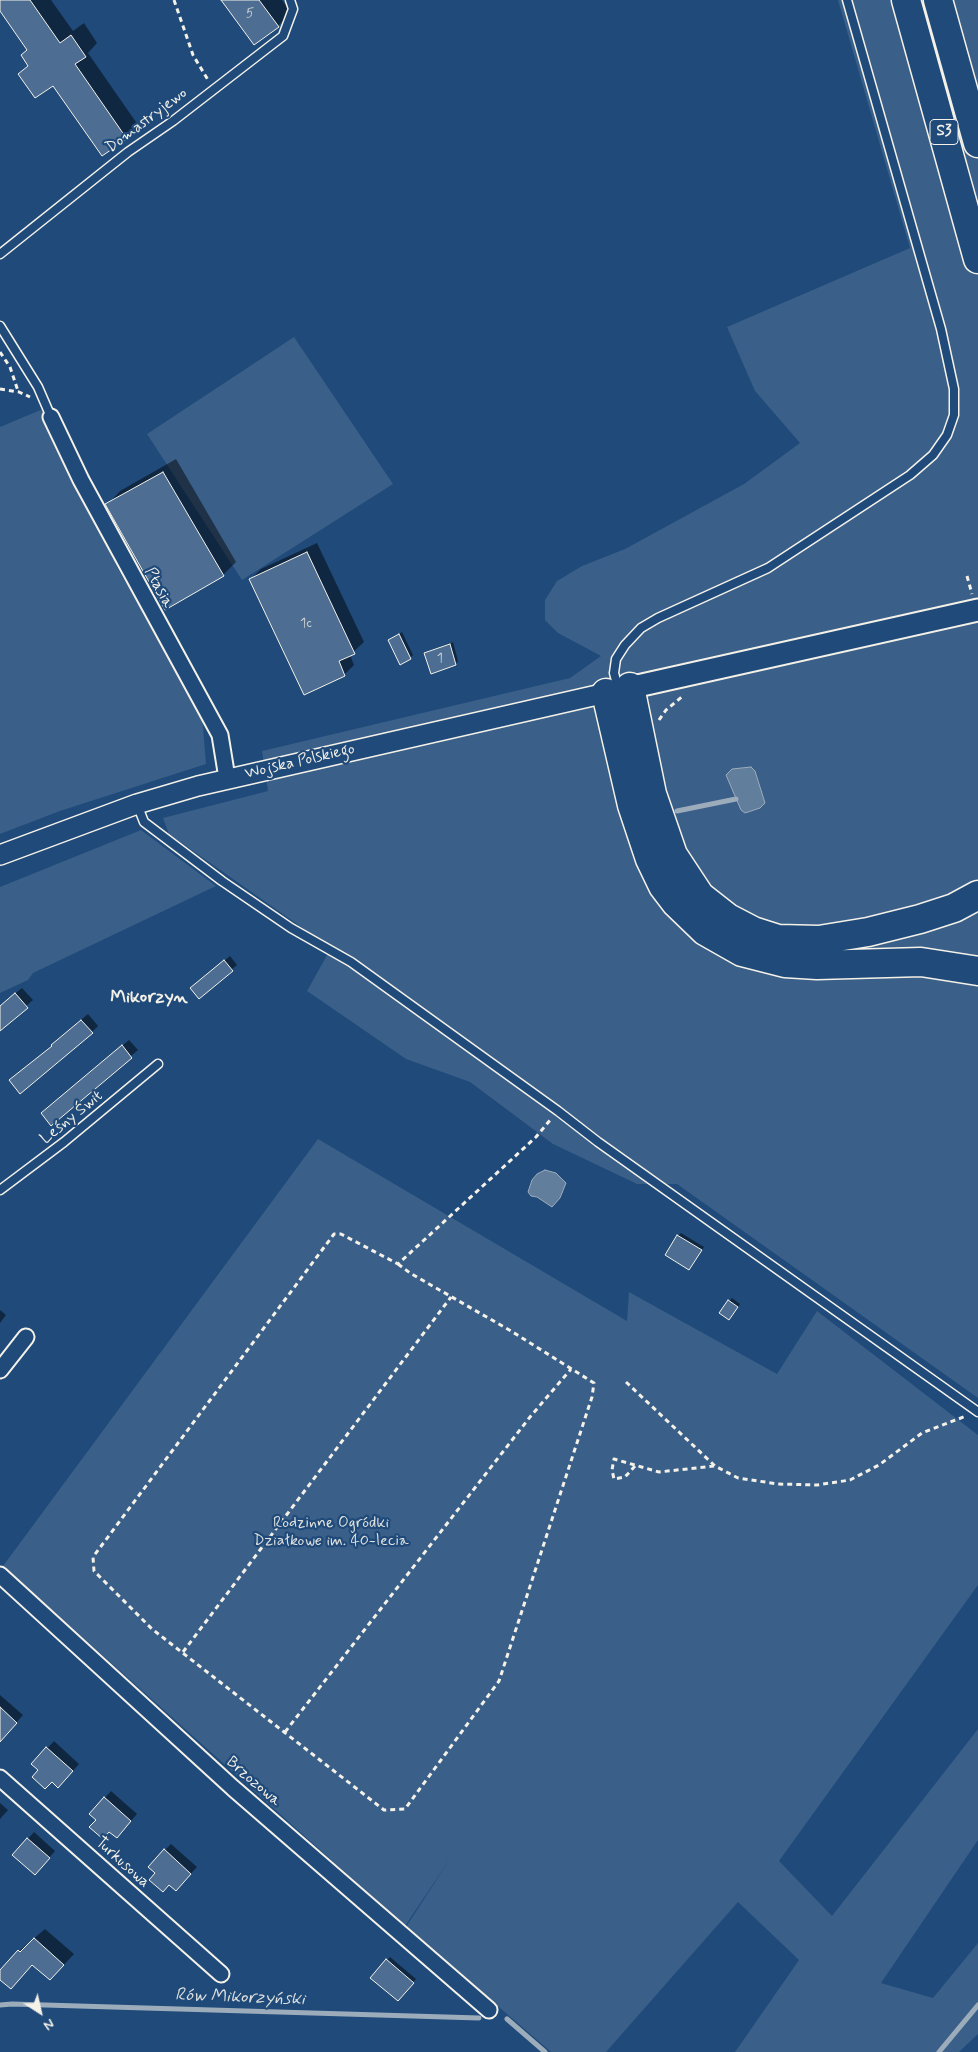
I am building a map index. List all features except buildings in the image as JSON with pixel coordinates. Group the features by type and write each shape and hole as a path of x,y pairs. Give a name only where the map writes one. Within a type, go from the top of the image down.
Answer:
{"highway":[{"name":"S3","path":"906,0 978,259"},
{"path":"939,5 978,84"},
{"name":"S3","path":"939,5 978,143"},
{"path":"618,690 673,855 700,896 728,918 753,931 778,939 818,940 868,932 920,919 954,908 978,896"},
{"path":"618,690 632,805 646,850 658,877 676,903 705,931 742,952 785,963 817,965 921,962 978,971"}],"main road":[{"path":"618,690 976,605"}],"street":[{"name":"Ptasia","path":"51,417 81,480 220,735 227,778"},
{"name":"Wojska Polskiego","path":"0,854 138,804 227,778 618,690"},
{"path":"0,1370 26,1337"},
{"name":"Brzozowa","path":"0,1575 233,1788 489,2010"},
{"name":"Turkusowa","path":"0,1778 221,1974"}],"lane":[{"name":"Domastryjewo","path":"0,254 128,152 173,121 283,36 293,9 290,0"},
{"path":"618,690 614,674 616,660 625,645 640,628 768,568 910,475 934,455 947,435 954,415 954,389 942,329 847,0"},
{"path":"0,326 38,387 51,417"},
{"path":"138,804 144,822 222,881 291,928 351,962 558,1110 598,1142 978,1412"},
{"name":"Leśny Świt","path":"0,1190 64,1142 158,1064"}],"path":[{"path":"174,0 193,56 203,71"},
{"path":"0,352 10,367 19,392"},
{"path":"0,389 19,392 32,399"},
{"path":"967,576 976,605"},
{"path":"398,1264 536,1137 558,1110"},
{"path":"334,1234 341,1234 398,1264 451,1297 594,1383 592,1397 499,1681 404,1809 384,1810 152,1628 94,1572 93,1557 334,1234"},
{"path":"183,1652 451,1297"},
{"path":"285,1732 570,1368"},
{"path":"626,1382 715,1466 738,1478 778,1484 817,1485 850,1480 879,1465 922,1433 936,1426 970,1415"},
{"path":"635,1466 625,1477 614,1479 612,1470 614,1459 635,1466 671,1472 715,1466"}],"green space":[{"path":"838,0 978,0 978,1398 677,1184 637,1184 553,1144 470,1082 406,1059 307,991 331,948 169,834 163,818 268,791 262,751 570,678 601,656 558,633 545,620 545,600 557,581 582,566 625,549 744,484 800,443 755,391 727,327 910,248"},
{"path":"294,337 393,484 242,580 147,434"},
{"path":"43,409 118,569 202,714 206,764 60,811 0,834 0,427"},
{"path":"141,830 216,886 33,973 28,980 0,993 0,887"},
{"name":"Rodzinne Ogródki Działkowe im. 40-lecia","path":"318,1139 627,1321 629,1292 777,1374 817,1311 978,1435 978,1585 779,1861 832,1916 978,1729 978,1840 881,1983 933,1998 978,1943 978,2034 959,2052 735,2052 799,1960 738,1902 606,2052 551,2052 406,1927 450,1859 405,1926 3,1566"}],"shaded area":[{"path":"751,767 755,771 765,803 760,808 745,813 741,810 726,775 732,769"},
{"path":"545,1170 556,1173 566,1183 560,1198 552,1207 537,1197 531,1196 528,1192 532,1180 537,1174"}],"waterway":[{"path":"677,811 736,799"},
{"name":"Rów Mikorzyński","path":"0,2005 479,2018"},
{"name":"Rów Mikorzyński","path":"939,2052 978,2005"},
{"name":"Rów Mikorzyński","path":"507,2019 545,2052"}],"district":[{"name":"Mikorzyn","path":"149,998"}]}
